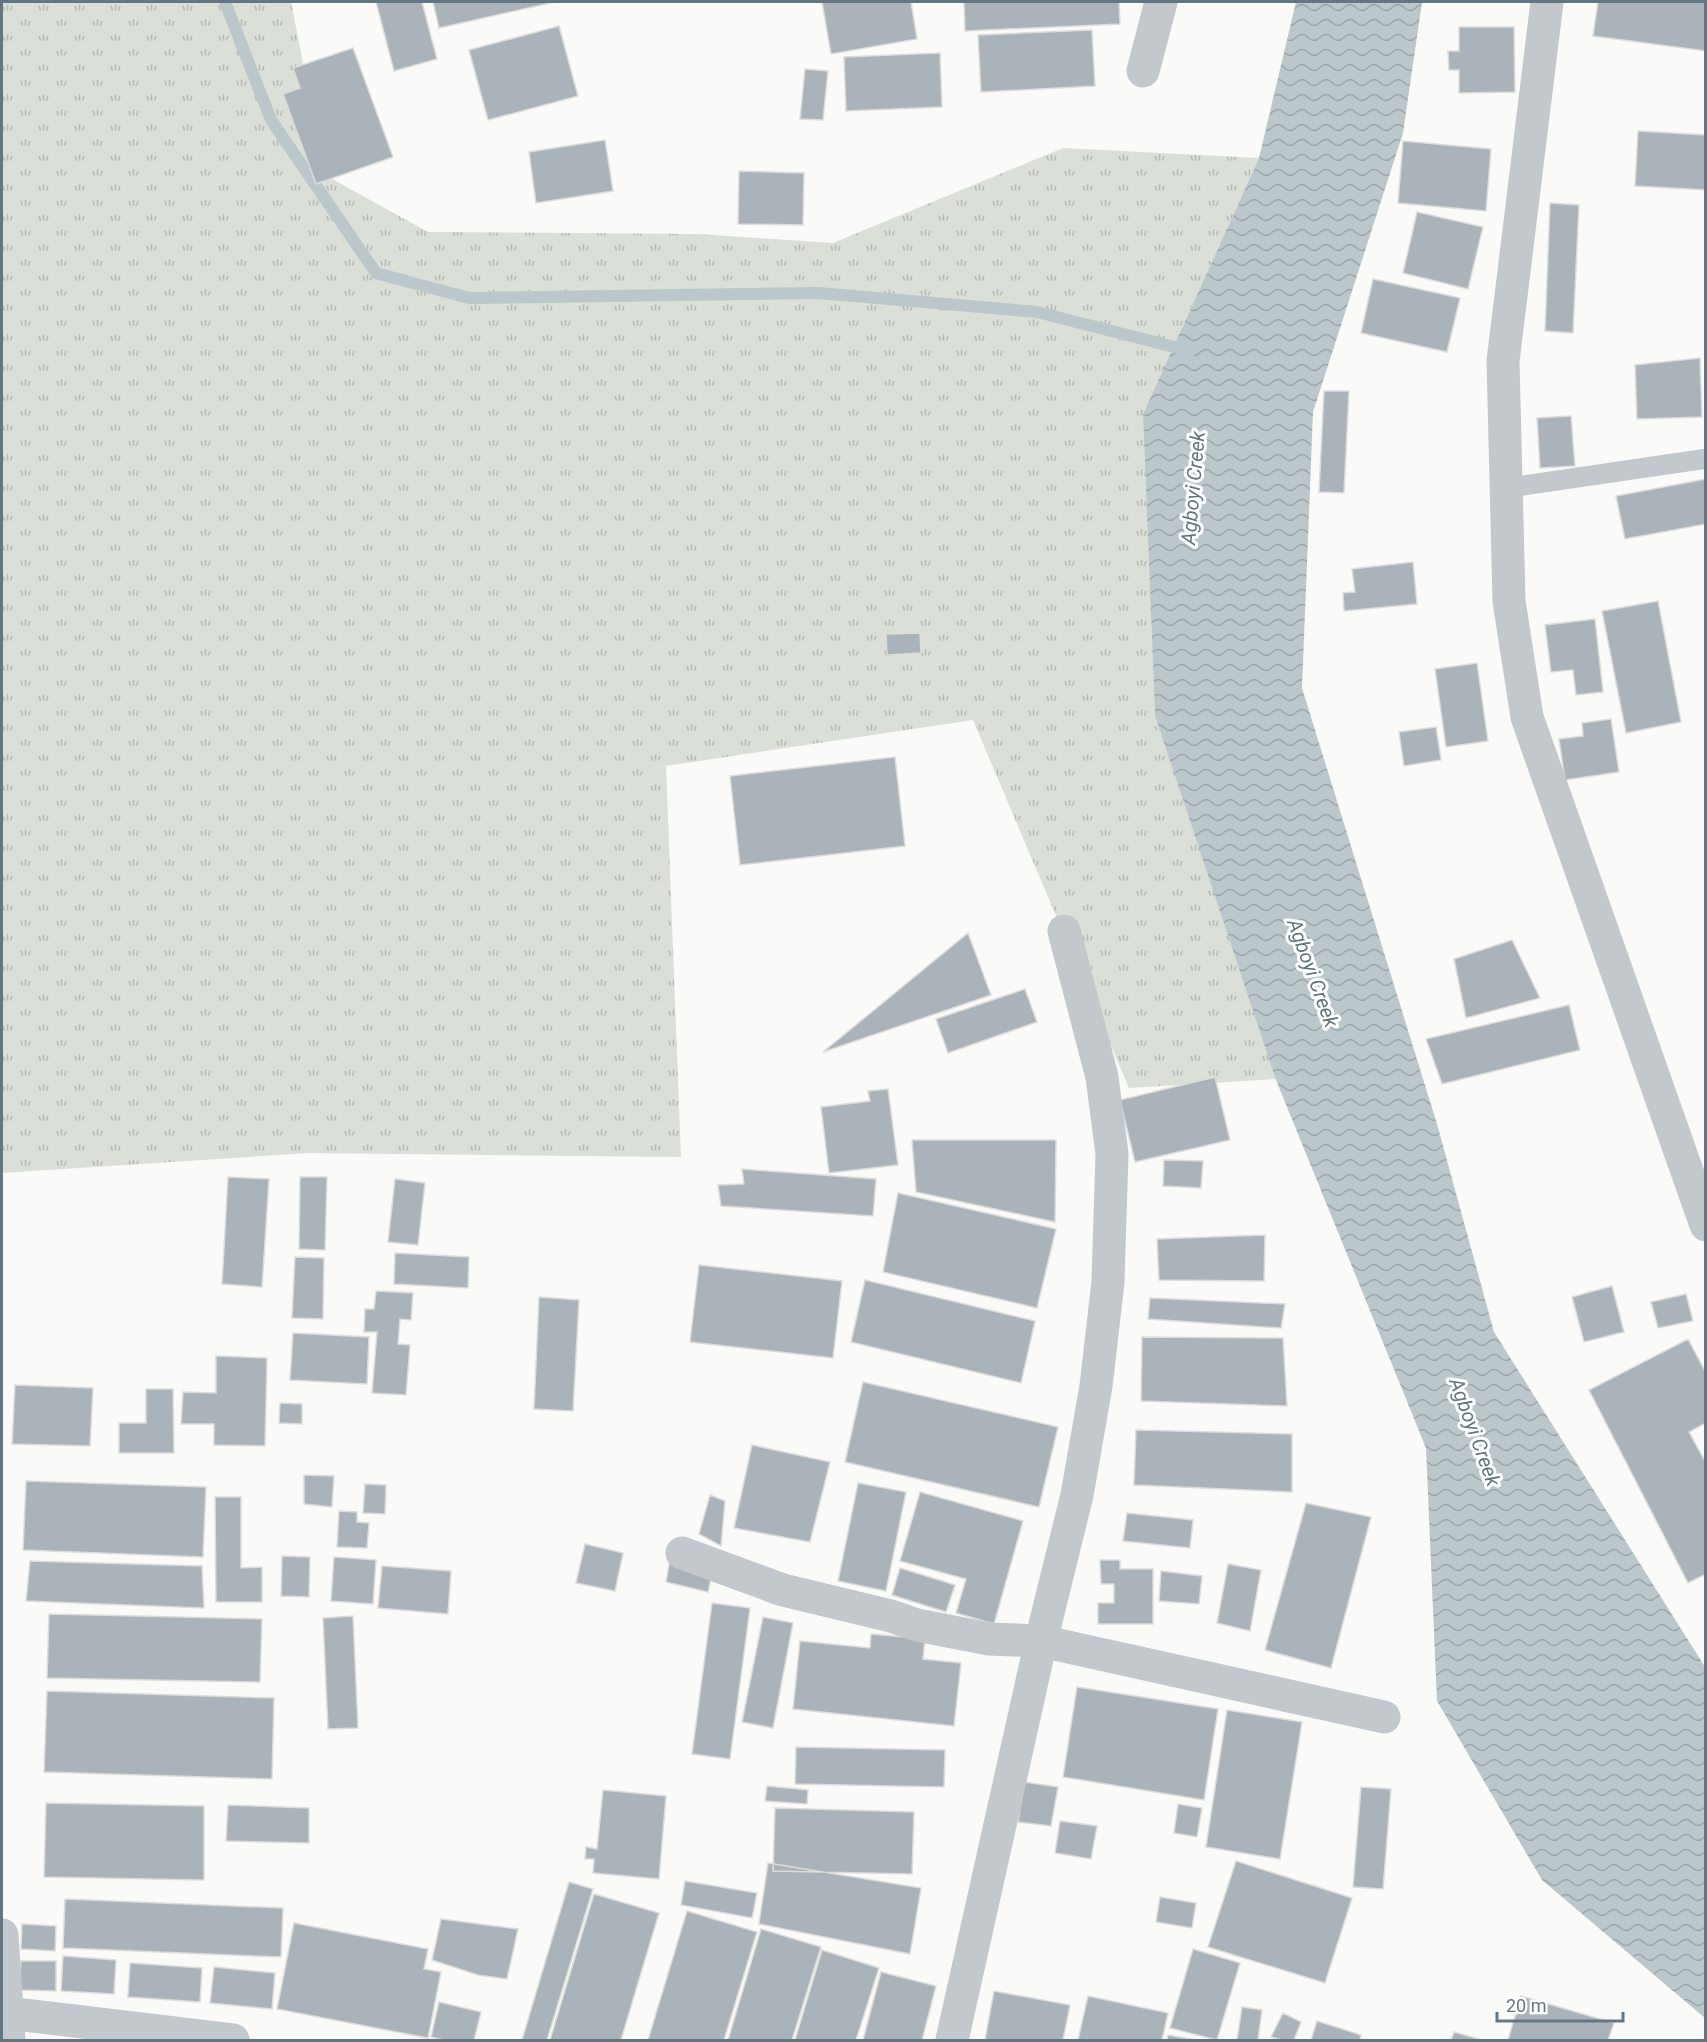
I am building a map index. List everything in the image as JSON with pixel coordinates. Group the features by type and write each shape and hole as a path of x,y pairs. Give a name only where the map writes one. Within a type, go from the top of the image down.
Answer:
{"street":[{"path":"1143,71 1161,2"},
{"path":"1547,2 1503,361 1509,601 1527,717 1706,1225"},
{"path":"952,2040 1041,1641 1077,1494 1096,1386 1108,1282 1112,1154 1102,1077 1064,931"},
{"path":"682,1552 783,1590 891,1616 917,1625 989,1639 1041,1641 1384,1717"},
{"path":"2,1935 8,2027 232,2040"}],"lane":[{"path":"1506,488 1704,459"}],"green space":[{"path":"2,2 291,2 325,175 428,232 698,234 833,243 1063,148 1259,158 1143,414 1155,716 1276,1079 1129,1088 973,720 666,766 681,1157 309,1153 2,1173"}],"water":[{"name":"Agboyi Creek","path":"1296,2 1422,2 1403,133 1313,412 1302,688 1437,1124 1494,1332 1705,1667 1705,2018 1542,1880 1437,1701 1426,1448 1276,1080 1155,716 1143,414 1259,158"}],"building":[{"path":"376,2 422,2 437,59 394,71"},
{"path":"433,2 555,2 439,28"},
{"path":"822,2 911,2 917,39 831,54"},
{"path":"964,2 1119,2 1120,24 965,31"},
{"path":"1598,2 1706,2 1706,51 1593,36"},
{"path":"559,26 578,96 488,120 469,50"},
{"path":"1459,27 1514,27 1515,92 1459,93 1459,70 1449,70 1448,51 1459,51"},
{"path":"1092,30 1095,86 981,92 978,35"},
{"path":"353,48 393,157 316,184 283,94 300,88 293,68"},
{"path":"940,53 942,107 846,111 844,57"},
{"path":"805,69 828,71 823,120 800,119"},
{"path":"1638,131 1706,135 1706,190 1635,186"},
{"path":"605,140 613,191 536,203 529,152"},
{"path":"1403,141 1491,149 1486,211 1398,203"},
{"path":"739,171 804,173 803,225 738,224"},
{"path":"1550,203 1579,205 1573,333 1545,331"},
{"path":"1417,212 1483,227 1468,289 1403,273"},
{"path":"1373,279 1460,298 1447,352 1361,333"},
{"path":"1700,358 1702,417 1637,419 1635,365"},
{"path":"1324,391 1349,391 1344,493 1319,492"},
{"path":"1571,416 1575,466 1540,468 1537,418"},
{"path":"1706,479 1706,524 1625,539 1616,496"},
{"path":"1413,562 1417,604 1344,611 1343,593 1355,592 1352,569"},
{"path":"1658,601 1681,722 1626,733 1602,611"},
{"path":"1595,619 1603,692 1576,695 1573,670 1551,672 1545,625"},
{"path":"920,633 921,653 887,655 886,634"},
{"path":"1477,663 1488,741 1446,747 1435,669"},
{"path":"1611,719 1619,772 1565,780 1559,739 1583,736 1582,723"},
{"path":"1436,727 1441,760 1404,766 1399,732"},
{"path":"895,757 905,846 740,865 730,776"},
{"path":"968,933 991,995 823,1052"},
{"path":"1512,940 1540,998 1466,1018 1454,959"},
{"path":"1025,989 1037,1022 948,1053 936,1019"},
{"path":"1569,1005 1580,1050 1442,1084 1426,1039"},
{"path":"1215,1077 1230,1140 1135,1162 1120,1100"},
{"path":"888,1089 898,1165 829,1173 821,1107 870,1101 868,1091"},
{"path":"912,1140 1056,1140 1055,1222 916,1192"},
{"path":"1164,1160 1203,1161 1201,1188 1163,1186"},
{"path":"742,1169 876,1179 873,1216 721,1206 718,1185 744,1184"},
{"path":"228,1177 269,1179 262,1287 222,1284"},
{"path":"300,1177 327,1177 325,1250 299,1249"},
{"path":"395,1179 425,1183 418,1245 388,1242"},
{"path":"898,1193 1056,1229 1037,1308 883,1272"},
{"path":"1265,1235 1264,1281 1159,1280 1157,1239"},
{"path":"395,1253 469,1257 468,1288 394,1284"},
{"path":"295,1257 324,1258 323,1319 292,1318"},
{"path":"699,1265 842,1281 833,1358 690,1342"},
{"path":"865,1280 1035,1321 1021,1383 851,1342"},
{"path":"1612,1286 1624,1332 1584,1342 1572,1297"},
{"path":"376,1291 413,1293 411,1320 400,1319 398,1344 410,1345 406,1395 372,1393 377,1332 364,1332 365,1309 374,1309"},
{"path":"1686,1294 1693,1321 1658,1328 1651,1302"},
{"path":"539,1297 579,1300 573,1411 534,1409"},
{"path":"1150,1298 1285,1304 1281,1328 1148,1319"},
{"path":"293,1333 369,1337 367,1384 290,1380"},
{"path":"1142,1337 1283,1338 1287,1406 1141,1401"},
{"path":"1688,1339 1706,1373 1706,1423 1689,1432 1706,1463 1706,1574 1688,1583 1589,1390"},
{"path":"216,1356 267,1358 265,1446 214,1445 214,1424 181,1424 183,1392 216,1393"},
{"path":"863,1382 1058,1427 1039,1507 845,1462"},
{"path":"15,1385 93,1388 90,1446 12,1444"},
{"path":"146,1389 173,1389 174,1453 119,1453 119,1423 146,1423"},
{"path":"280,1403 302,1404 302,1424 279,1423"},
{"path":"1136,1430 1292,1434 1292,1492 1134,1485"},
{"path":"752,1445 830,1462 810,1542 734,1528"},
{"path":"304,1475 334,1476 332,1507 304,1504"},
{"path":"26,1481 206,1487 203,1557 23,1550"},
{"path":"858,1483 906,1492 886,1591 838,1581"},
{"path":"365,1484 386,1485 385,1514 363,1513"},
{"path":"920,1492 1023,1521 994,1624 956,1613 966,1579 900,1561"},
{"path":"710,1495 725,1501 721,1546 699,1534"},
{"path":"215,1497 241,1497 241,1568 262,1567 262,1602 216,1602"},
{"path":"1306,1503 1371,1517 1331,1668 1265,1650"},
{"path":"339,1511 357,1512 357,1522 369,1523 367,1548 337,1547"},
{"path":"1127,1513 1193,1520 1190,1548 1123,1541"},
{"path":"585,1544 623,1553 615,1591 576,1583"},
{"path":"282,1556 310,1557 309,1597 281,1596"},
{"path":"334,1557 376,1560 373,1604 331,1601"},
{"path":"670,1559 713,1570 708,1592 666,1582"},
{"path":"1100,1560 1120,1560 1120,1569 1153,1569 1153,1624 1098,1624 1098,1603 1114,1603 1114,1584 1101,1584"},
{"path":"30,1561 202,1566 204,1608 26,1601"},
{"path":"1228,1564 1261,1570 1250,1631 1217,1623"},
{"path":"382,1566 451,1571 448,1614 378,1608"},
{"path":"900,1568 955,1585 946,1612 892,1595"},
{"path":"1161,1571 1202,1576 1199,1604 1159,1601"},
{"path":"712,1603 750,1608 730,1759 692,1754"},
{"path":"49,1614 262,1619 260,1682 47,1678"},
{"path":"353,1616 358,1728 328,1729 323,1618"},
{"path":"763,1617 793,1623 773,1728 742,1722"},
{"path":"871,1634 925,1639 923,1659 961,1663 954,1726 793,1709 800,1641 870,1648"},
{"path":"1077,1687 1218,1709 1204,1800 1063,1777"},
{"path":"47,1691 274,1698 272,1779 44,1772"},
{"path":"1227,1710 1302,1722 1280,1859 1206,1847"},
{"path":"796,1747 945,1750 944,1787 795,1784"},
{"path":"1024,1782 1058,1787 1051,1826 1018,1822"},
{"path":"767,1786 808,1790 807,1804 765,1801"},
{"path":"1361,1787 1391,1789 1383,1889 1353,1887"},
{"path":"603,1790 666,1796 659,1879 593,1873 594,1859 585,1859 586,1847 597,1849"},
{"path":"46,1803 204,1806 204,1880 44,1877"},
{"path":"1178,1804 1202,1808 1197,1837 1174,1833"},
{"path":"228,1805 309,1808 309,1843 226,1841"},
{"path":"775,1808 914,1812 912,1874 773,1871"},
{"path":"1060,1821 1097,1826 1091,1859 1055,1853"},
{"path":"1236,1861 1352,1898 1325,1983 1208,1947"},
{"path":"768,1863 921,1888 910,1954 759,1924"},
{"path":"685,1881 757,1893 752,1918 681,1905"},
{"path":"569,1882 593,1889 547,2040 522,2040"},
{"path":"594,1894 659,1913 621,2040 550,2040"},
{"path":"1160,1897 1196,1903 1192,1928 1156,1922"},
{"path":"65,1899 283,1908 281,1957 63,1948"},
{"path":"687,1911 757,1932 724,2040 648,2040"},
{"path":"441,1919 518,1929 507,1979 478,1975 432,1960"},
{"path":"294,1923 428,1949 424,1969 441,1972 428,2038 277,2009"},
{"path":"22,1924 56,1926 55,1951 21,1949"},
{"path":"761,1929 821,1947 792,2040 728,2040"},
{"path":"1193,1949 1240,1963 1217,2040 1170,2028"},
{"path":"822,1950 879,1968 856,2040 795,2040"},
{"path":"63,1956 116,1960 114,1994 61,1991"},
{"path":"21,1961 56,1961 56,1991 19,1990"},
{"path":"130,1963 202,1968 200,2002 128,1997"},
{"path":"214,1967 275,1973 272,2009 210,2003"},
{"path":"881,1972 936,1986 922,2040 863,2040"},
{"path":"994,1991 1070,2005 1063,2040 985,2040"},
{"path":"1088,1996 1168,2013 1162,2040 1078,2040"},
{"path":"1521,1996 1614,2023 1608,2040 1508,2040"},
{"path":"439,2002 481,2012 474,2040 444,2040 431,2037"},
{"path":"1242,2007 1262,2010 1258,2040 1237,2040"},
{"path":"1283,2013 1301,2022 1294,2040 1271,2037"},
{"path":"1317,2021 1361,2035 1360,2040 1311,2040"},
{"path":"1454,2032 1482,2040 1451,2040"},
{"path":"1168,2035 1196,2040 1167,2040"}],"waterway":[{"path":"225,2 271,120 376,273 469,298 819,293 1037,312 1190,351"}]}
